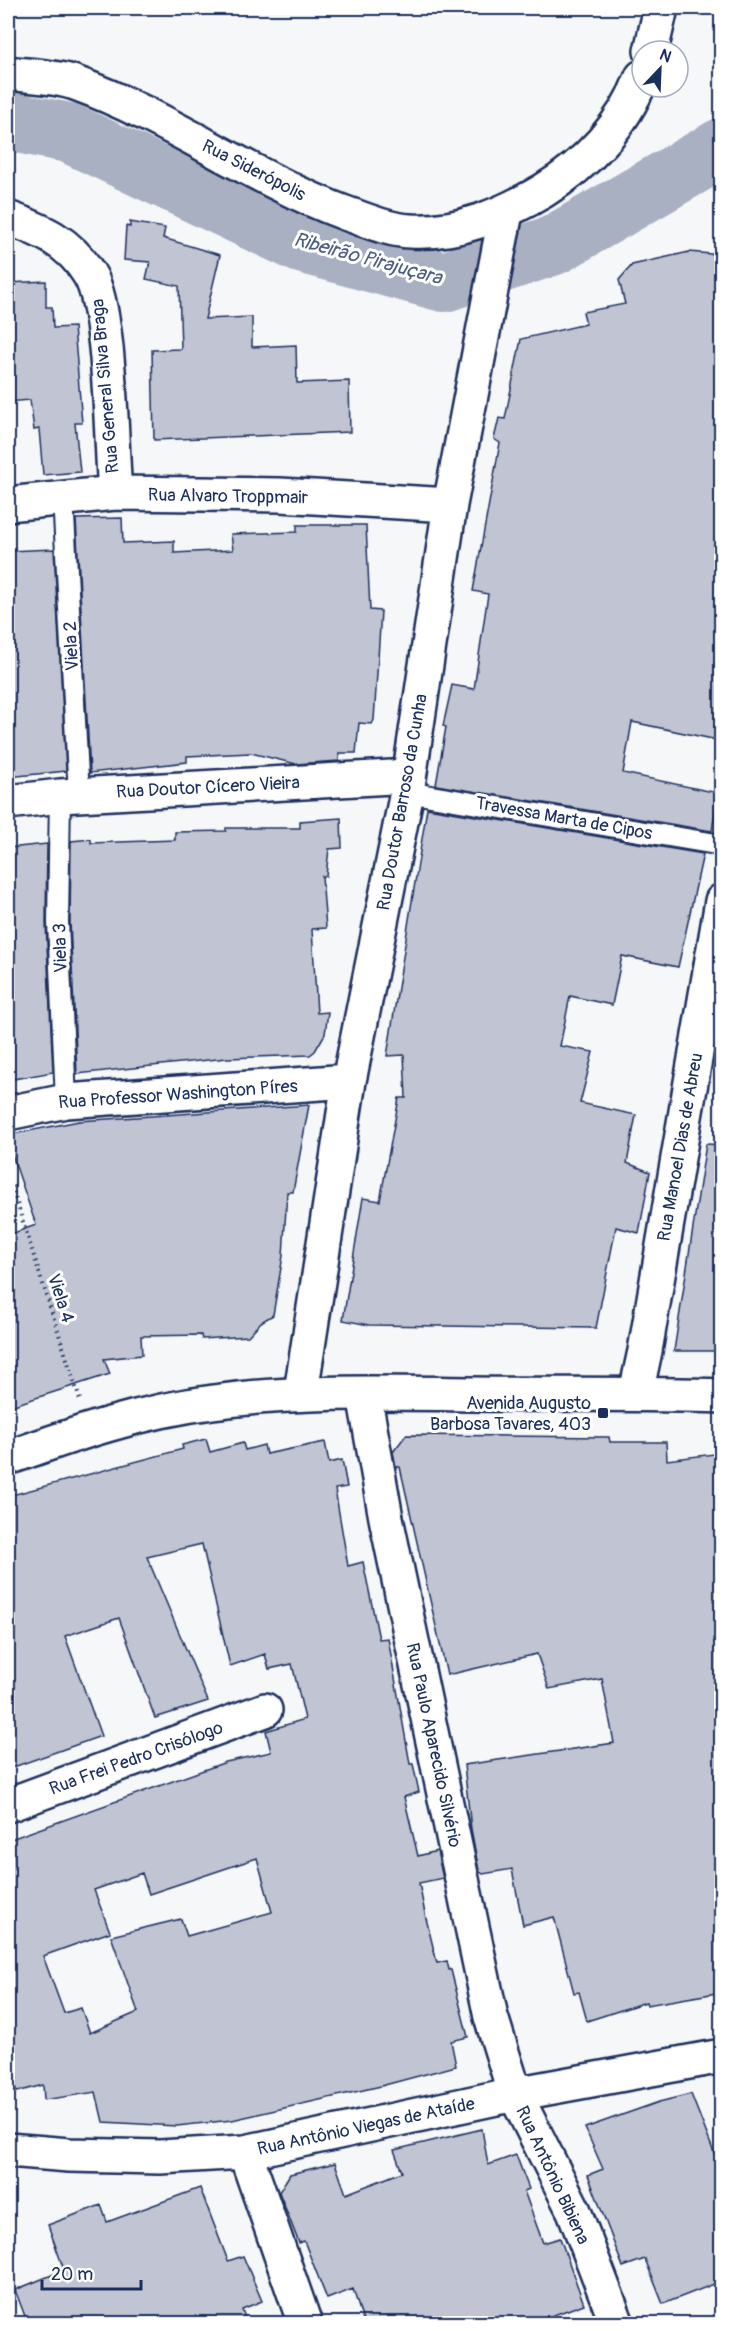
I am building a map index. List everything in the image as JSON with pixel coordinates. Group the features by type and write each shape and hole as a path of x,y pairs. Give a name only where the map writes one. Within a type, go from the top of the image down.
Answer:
{"street":[{"path":"654,39 661,8"},
{"name":"Rua Siderópolis","path":"8,73 73,82 139,112 316,202 381,226 410,231 443,230 506,212 568,175 607,137 633,99"},
{"name":"Rua Doutor Barroso da Cunha","path":"301,1392 349,1081 408,784 450,505 506,212"},
{"name":"Rua General Silva Braga","path":"8,218 48,233 72,252 89,274 97,290 104,339 115,493"},
{"name":"Rua Alvaro Troppmair","path":"8,504 115,493 280,495 450,505"},
{"name":"Rua Doutor Cícero Vieira","path":"8,802 70,795 408,784"},
{"name":"Rua Manoel Dias de Abreu","path":"636,1393 722,901"},
{"name":"Rua Professor Washington Píres","path":"8,1113 66,1101 349,1081"},
{"path":"8,1458 89,1429 211,1402 301,1392 364,1394 636,1393 722,1396"},
{"name":"Rua Paulo Aparecido Silvério","path":"364,1394 386,1518 491,2017 515,2094"},
{"name":"Rua Frei Pedro Crisólogo","path":"8,1805 265,1710"},
{"name":"Rua Antônio Viegas de Ataíde","path":"8,2150 69,2155 160,2157 245,2152 515,2094 722,2056"},
{"name":"Rua Antônio Bibiena","path":"515,2094 574,2211 617,2324"},
{"path":"245,2152 304,2324"}],"lane":[{"name":"Viela 2","path":"63,497 70,795"},
{"name":"Travessa Marta de Cipos","path":"408,784 722,845"},
{"name":"Viela 3","path":"66,1101 58,922 70,795"}],"path":[{"name":"Viela 4","path":"8,1175 89,1429"}],"building":[{"path":"130,222 165,228 163,238 220,255 205,319 252,317 252,347 296,345 297,383 349,381 350,432 154,440 152,350 181,349 179,286 146,279 150,262 124,260 126,226 130,227"},
{"path":"689,252 722,255 722,741 632,722 623,773 718,793 712,831 436,785 446,727 443,726 452,685 474,689 488,594 473,591 500,443 494,439 499,418 505,419 521,339 586,324 583,312 625,304 619,280 632,265"},
{"path":"46,281 46,307 52,307 53,328 74,327 82,423 75,423 80,472 43,475 39,429 34,430 30,400 8,402 8,283"},
{"path":"122,518 123,543 174,541 174,553 233,550 231,534 297,532 297,525 366,525 370,610 381,611 374,720 372,724 359,723 356,753 339,753 339,761 296,764 251,753 187,756 187,762 90,773 76,519"},
{"path":"54,549 66,771 8,777 8,551"},
{"path":"427,808 703,854 678,967 622,956 612,1005 570,996 560,1046 593,1052 580,1103 636,1115 627,1163 650,1172 639,1233 616,1227 596,1328 369,1325 343,1320 363,1198 380,1201 399,1098 406,1098 404,1055 387,1056"},
{"path":"341,818 342,848 329,849 326,876 322,876 326,928 312,929 317,1013 328,1012 325,1034 315,1051 310,1055 227,1058 77,1074 70,922 71,841 91,839 91,843 175,840 175,832 226,831 226,828 300,828 300,821"},
{"path":"47,844 46,923 53,1072 8,1080 8,848"},
{"path":"309,1105 293,1192 287,1192 283,1256 273,1315 261,1322 248,1336 202,1339 201,1335 141,1336 142,1355 104,1359 110,1374 8,1407 8,1235 36,1225 8,1143 8,1135 79,1121"},
{"path":"706,1144 722,1145 722,1351 674,1351"},
{"path":"406,1435 609,1437 610,1442 666,1442 667,1460 722,1453 722,1992 647,2005 646,2002 587,2021 579,1992 574,1993 554,1917 523,1925 512,1869 483,1874 479,1871 471,1829 464,1765 614,1743 602,1679 549,1689 537,1654 447,1675 400,1467 396,1467 393,1452"},
{"path":"206,1439 210,1452 243,1443 245,1450 264,1445 266,1454 325,1442 329,1463 342,1460 347,1487 335,1489 348,1566 363,1562 379,1639 388,1638 410,1764 413,1764 419,1792 404,1797 418,1856 437,1851 443,1878 419,1883 425,1914 437,1963 447,1961 449,1970 451,1970 468,2037 451,2041 456,2066 381,2086 232,2120 177,2126 103,2122 96,2092 44,2100 43,2085 17,2092 14,2085 8,2086 8,1840 226,1762 271,1752 266,1731 305,1719 292,1664 269,1669 265,1654 230,1666 202,1544 147,1557 208,1701 155,1718 119,1618 65,1636 101,1736 8,1769 8,1496 183,1449 182,1445","holes":["257,1858 272,1912 187,1936 181,1919 111,1936 138,2012 90,2033 81,2008 64,2013 43,1956 110,1932 94,1890 142,1873 149,1894"]},
{"path":"691,2094 722,2173 722,2281 663,2304 645,2259 623,2267 588,2175 603,2169 585,2128 659,2102"},
{"path":"482,2129 488,2165 516,2155 529,2189 524,2191 543,2243 560,2238 584,2304 529,2324 364,2324 353,2289 327,2299 304,2241 299,2243 279,2192 290,2174 335,2163 346,2194 402,2172 394,2150"},
{"path":"200,2188 228,2261 243,2256 262,2301 242,2309 247,2324 28,2324 15,2290 64,2270 48,2225 101,2205 107,2222"}],"waterway":[{"name":"Ribeirão Pirajuçara","path":"8,121 69,133 301,243 444,282 554,245 722,148"}],"place":[{"name":"Avenida Augusto Barbosa Tavares, 403","path":"603,1413"}]}
